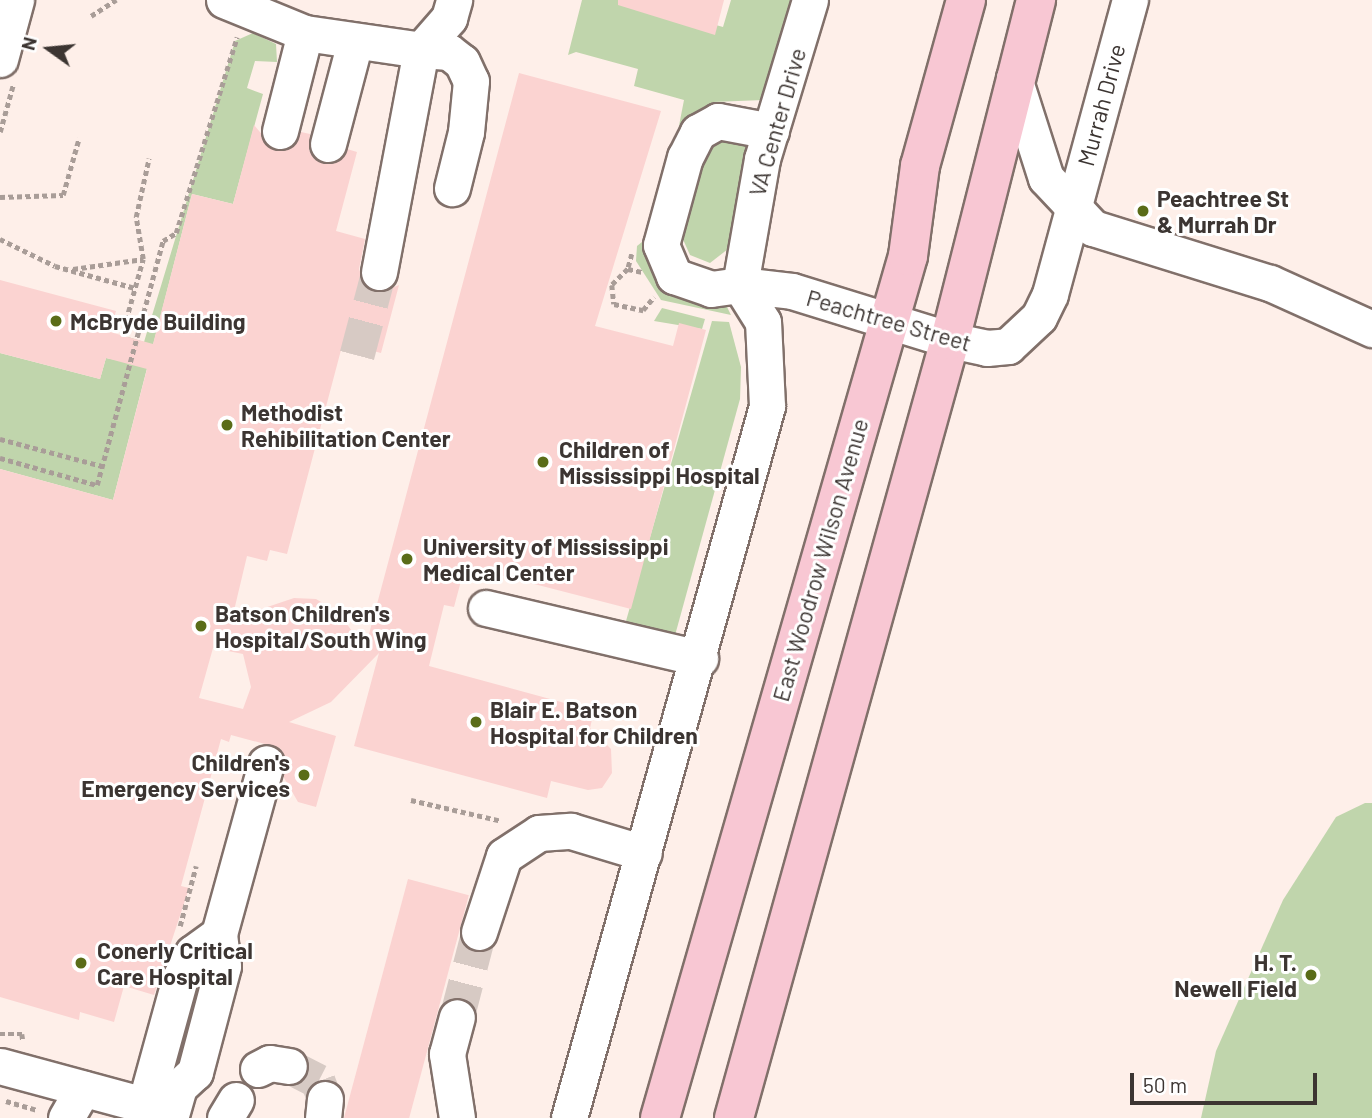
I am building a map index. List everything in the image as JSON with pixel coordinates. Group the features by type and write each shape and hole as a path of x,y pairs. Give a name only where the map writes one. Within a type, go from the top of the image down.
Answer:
{"main road":[{"name":"East Woodrow Wilson Avenue","path":"660,1118 908,256 920,166 966,0"},
{"path":"734,1118 950,340 1035,0"}],"street":[{"path":"0,59 16,0"},
{"path":"224,0 291,28 355,42 449,52 462,62 471,81 466,132 452,188"},
{"path":"379,272 394,211 421,50 449,18 454,0"},
{"name":"VA Center Drive","path":"740,285 771,131 810,0"},
{"name":"Murrah Drive","path":"1072,210 1130,0"},
{"path":"280,131 291,28"},
{"path":"328,144 355,42"},
{"path":"1014,78 1046,178 1072,210 1093,228 1270,283 1372,329"},
{"name":"Peachtree Street","path":"771,131 718,121 698,132 685,157 661,245 674,276 711,289 740,285 792,291 888,323 950,340 987,348 1008,346 1023,337 1050,294 1072,210"},
{"path":"569,1118 700,658 770,383 763,322 740,285"},
{"path":"486,608 700,658"},
{"path":"0,1066 79,1107 172,1106 180,978 193,953 219,934 266,763"},
{"path":"479,932 504,856 539,833 571,831 644,853"},
{"path":"457,1017 447,1054 457,1118"}],"path":[{"path":"91,16 116,0"},
{"path":"0,458 97,485 163,241 176,233 234,41 248,31 270,40 291,28"},
{"path":"0,197 63,195 79,138"},
{"path":"141,324 126,320 144,259 136,217 149,158"},
{"path":"0,239 69,270 135,288"},
{"path":"634,244 628,269 612,285 614,304 632,311 653,301 666,304"},
{"path":"69,270 144,259"},
{"path":"628,269 650,281"},
{"path":"653,301 655,288"},
{"path":"0,439 102,466"},
{"path":"411,800 514,825"},
{"path":"179,931 196,866"},
{"path":"0,1034 22,1034 29,1042"}],"green space":[{"path":"582,0 626,0 723,27 731,0 799,0 763,100 713,102 691,116 677,136 684,100 634,86 638,69 576,52 568,55"},
{"path":"253,33 276,44 277,62 255,61 247,88 263,94 233,204 192,194 113,500 0,469 0,353 100,379 106,358 116,360 122,335 144,342 235,41"},
{"path":"712,136 754,143 728,249 710,263 690,255 681,235 703,149"},
{"path":"647,238 726,305 731,315 661,300 636,261 637,246"},
{"path":"662,308 705,319 702,329 654,321"},
{"path":"712,321 729,322 741,367 740,399 674,639 624,628"},
{"name":"H. T. Newell Field","path":"1365,803 1372,803 1372,1118 1201,1118 1216,1051 1283,900 1336,817"}],"building":[{"path":"618,0 724,0 715,35 618,5"},
{"path":"519,73 661,111 595,326 673,346 679,323 706,330 631,609 465,566 454,607 444,605 429,666 594,711 590,728 611,749 612,773 602,788 588,790 551,781 547,798 354,746 379,653 331,702 289,722 336,736 316,807 298,802 283,776 286,759 280,748 231,735 229,742 221,739 181,886 189,888 154,995 124,986 114,1022 80,1012 79,1020 0,997 0,469 113,500 147,369 106,358 100,379 0,353 0,280 116,311 110,332 153,344 192,194 233,204 254,125 276,151 294,145 301,132 310,134 309,150 324,164 342,159 347,149 357,152 336,231 365,239 359,269 366,288 385,291 399,285 381,353 373,351 372,357 341,350 287,554 270,550 267,561 247,556 232,619 294,598 316,599 338,612 365,649","holes":["213,648 243,654 251,687 243,709 199,698"]},
{"path":"408,879 469,895 409,1118 344,1118"}],"tunnel":[{"path":"357,355 379,272"},
{"path":"457,1017 479,932"},
{"path":"289,1066 318,1081 325,1099"}],"place":[{"name":"Peachtree St & Murrah Dr","path":"1143,211"},
{"name":"McBryde Building","path":"56,321"},
{"name":"Methodist Rehibilitation Center","path":"227,425"},
{"name":"Children of Mississippi Hospital","path":"543,462"},
{"name":"University of Mississippi Medical Center","path":"407,559"},
{"name":"Batson Children's Hospital/South Wing","path":"201,626"},
{"name":"Blair E. Batson Hospital for Children","path":"476,722"},
{"name":"Children's Emergency Services","path":"304,775"},
{"name":"Conerly Critical Care Hospital","path":"81,963"},
{"name":"H. T. Newell Field","path":"1311,975"}]}
